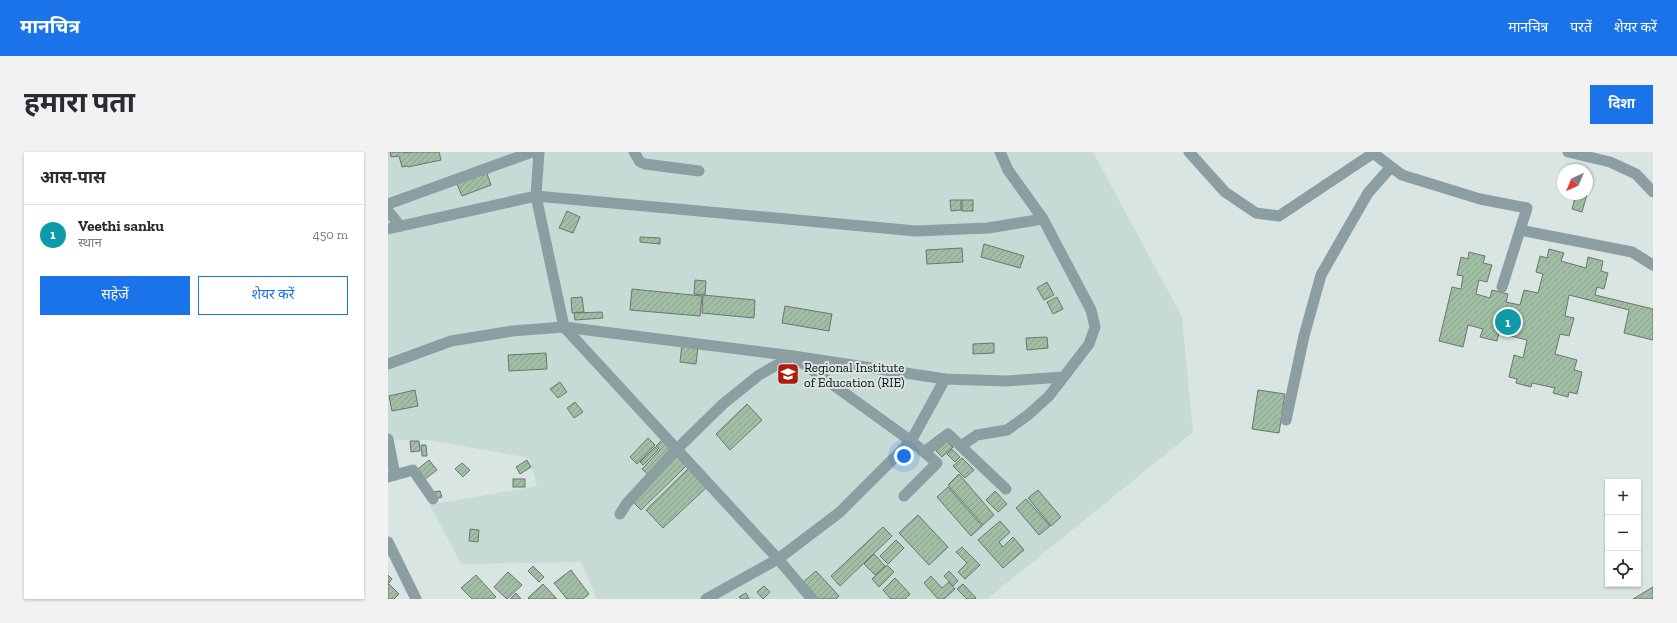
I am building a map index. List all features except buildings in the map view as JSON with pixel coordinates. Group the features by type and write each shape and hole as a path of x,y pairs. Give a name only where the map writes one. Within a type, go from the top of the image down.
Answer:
{"street":[{"path":"388,204 532,152"},
{"path":"539,152 536,196 564,327 778,559 812,599"},
{"path":"634,152 640,162 645,164 699,171"},
{"path":"961,446 977,435 1007,430 1028,415 1049,396 1089,344 1095,327 1092,310 1043,219 1008,170 1000,152"},
{"path":"1189,152 1225,192 1256,213 1279,216 1374,152 1402,175 1480,199 1527,208 1502,287"},
{"path":"1568,152 1610,162 1636,174 1653,192"},
{"path":"1286,420 1304,336 1320,275 1368,193 1391,167"},
{"path":"388,229 536,196 916,231 988,228 1043,219"},
{"path":"388,211 400,226"},
{"path":"1520,230 1632,252 1653,264"},
{"path":"388,364 451,341 512,331 564,327 793,356 945,378 1006,381 1063,377"},
{"path":"793,356 911,441 937,463 904,496"},
{"path":"620,514 627,503 676,450 723,404 760,375 793,356"},
{"path":"706,599 778,559 840,512 911,441 945,378"},
{"path":"924,452 948,434 1006,490"},
{"path":"388,439 392,476 413,470 433,499"},
{"path":"388,542 416,599"}],"shaded area":[{"name":"Regional Institute of Education (RIE)","path":"388,152 1093,152 1182,317 1193,432 987,599 597,599 581,562 461,564 430,505 537,486 529,458 428,440 388,440"}],"place":[{"name":"Veethi sanku","path":"1508,322"},
{"name":"Regional Institute of Education (RIE)","path":"788,374"}]}
